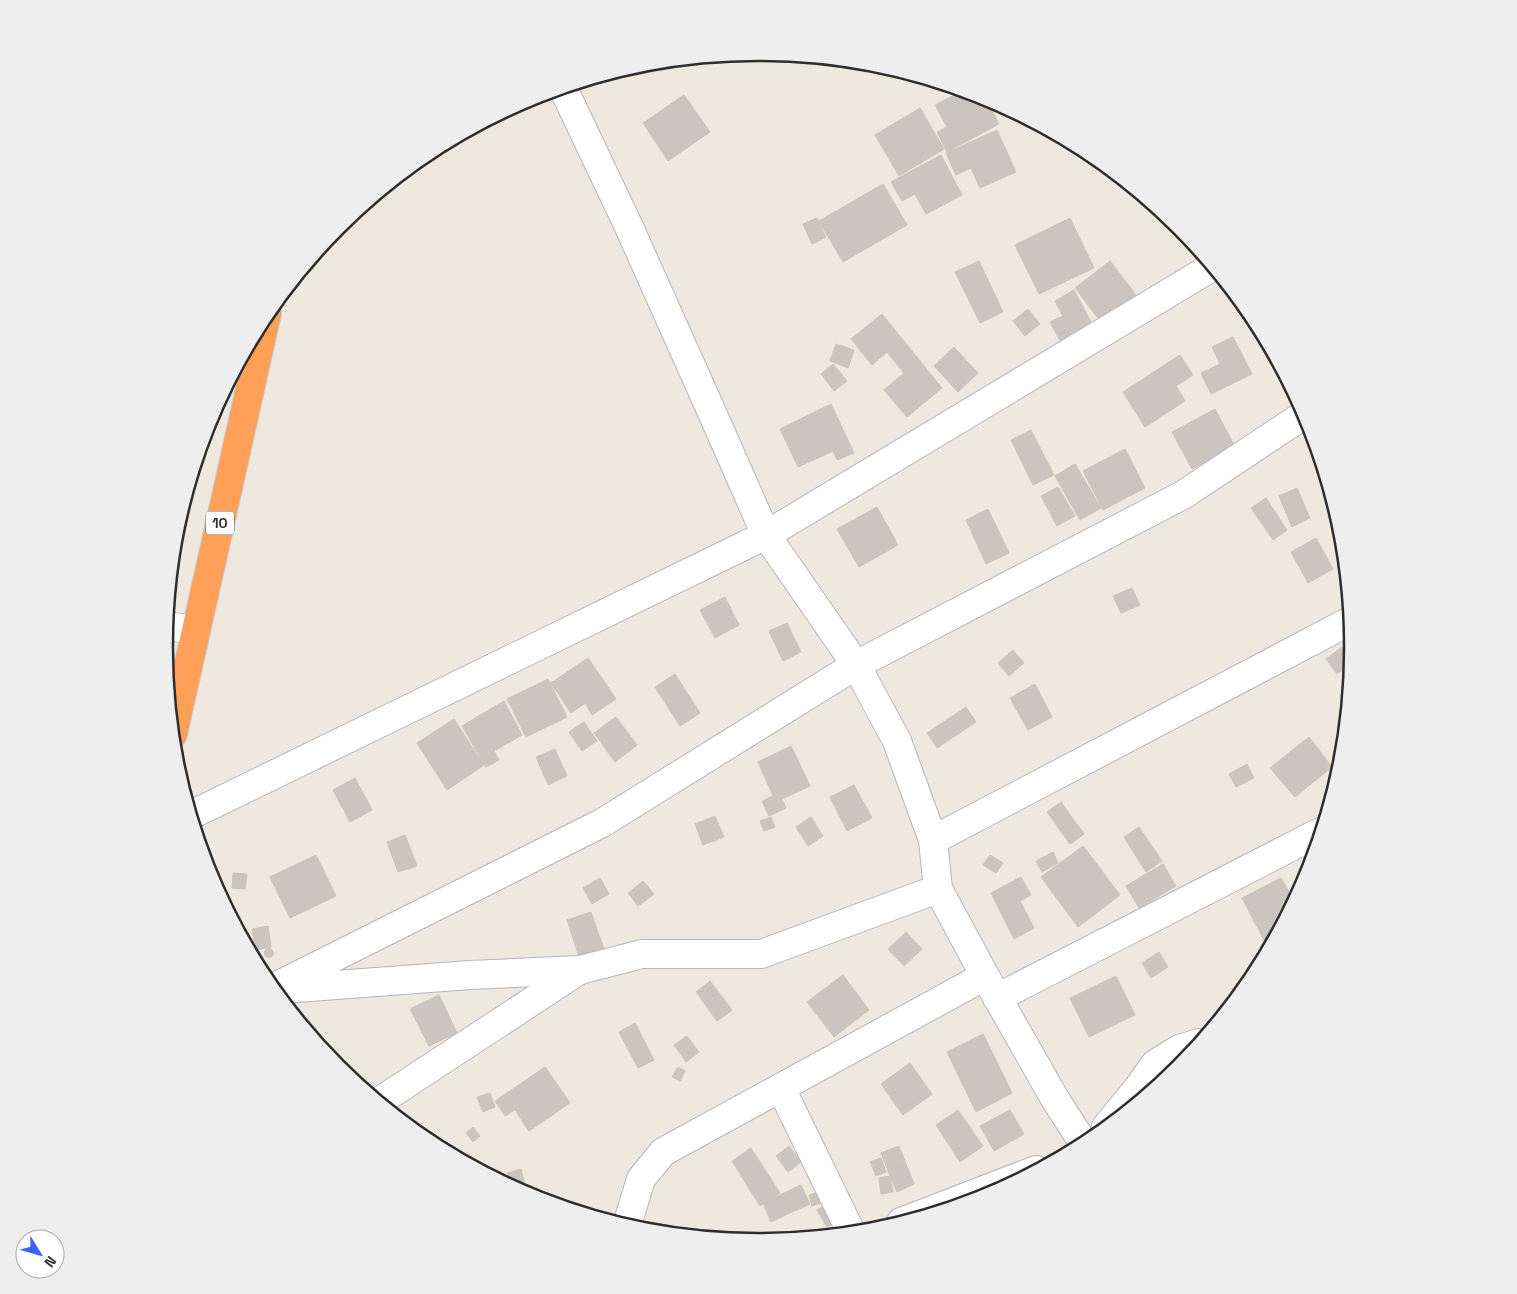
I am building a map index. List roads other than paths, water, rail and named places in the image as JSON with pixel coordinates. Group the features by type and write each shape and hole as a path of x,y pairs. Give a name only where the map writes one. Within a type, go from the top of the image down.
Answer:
{"highway":[{"name":"10","path":"177,713 262,337"}],"street":[{"path":"566,94 637,245 766,535 856,665 896,741 933,840 938,890 1055,1099 1079,1137"},
{"path":"197,812 766,535 1207,270"},
{"path":"281,986 602,823 856,665 1183,495 1298,419"},
{"path":"933,840 1343,624"},
{"path":"174,627 196,630"},
{"path":"629,1218 641,1179 663,1152 781,1088 1313,835"},
{"path":"283,988 470,975 580,970 642,954 761,954 938,890"},
{"path":"386,1098 580,970"},
{"path":"1125,1103 1155,1064 1179,1049 1186,1047"},
{"path":"781,1088 848,1226"}]}
